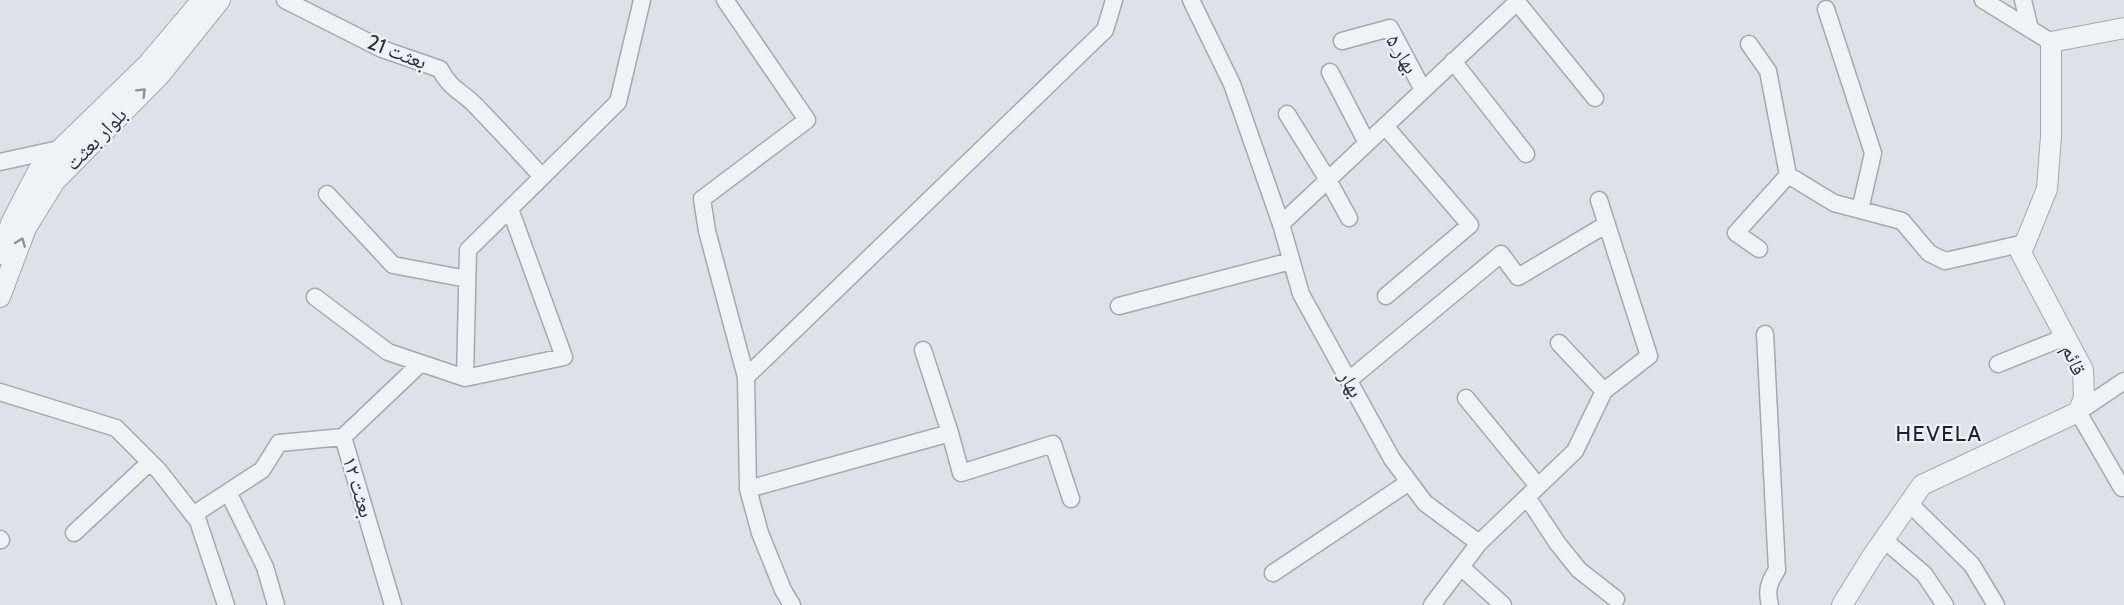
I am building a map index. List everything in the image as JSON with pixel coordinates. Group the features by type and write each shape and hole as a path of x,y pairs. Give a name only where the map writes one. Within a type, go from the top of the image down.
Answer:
{"street":[{"name":"بلوار بعثت","path":"0,297 26,228 55,181 66,155 202,0"},
{"name":"بلوار بعثت","path":"0,254 12,221 38,171 66,155 159,76 220,0"},
{"name":"بعثت 21","path":"285,0 382,49 440,69 448,84 470,101 542,177"},
{"path":"465,378 468,250 618,102 642,0"},
{"path":"725,0 807,120 702,199 707,231 746,377 748,489 760,533 783,590 792,605"},
{"path":"746,377 1105,30 1114,0"},
{"name":"بهار","path":"1191,0 1232,84 1281,224 1301,294 1392,459 1425,502 1479,543"},
{"path":"1983,0 2051,42 2124,28"},
{"path":"2023,0 2030,28"},
{"path":"1281,224 1516,1 1595,98"},
{"path":"1826,9 1873,153 1860,210"},
{"name":"بهار ۵","path":"1342,41 1390,28 1423,90"},
{"path":"1749,44 1768,71 1788,176 1834,203 1902,221 1929,253 1945,261 2025,243 2047,189 2051,136 2051,42"},
{"path":"1453,61 1526,154"},
{"path":"1330,72 1367,143"},
{"path":"1287,114 1349,218"},
{"path":"1385,126 1470,225 1386,296"},
{"path":"0,162 66,155"},
{"path":"1759,249 1736,233 1788,176"},
{"path":"327,194 393,265 468,279"},
{"path":"1432,605 1479,543 1575,451 1604,391 1649,356 1599,200"},
{"path":"315,297 388,352 465,378 564,357 510,209"},
{"path":"1349,380 1501,254 1518,277 1607,224"},
{"name":"قائم","path":"2025,243 2021,253 2083,370 2084,398 2079,412"},
{"path":"1119,306 1291,261"},
{"path":"1765,334 1776,570 1768,589 1770,605"},
{"path":"1998,364 2065,337"},
{"path":"1559,343 1604,391"},
{"path":"923,350 961,473 1053,444 1071,498"},
{"path":"343,437 420,364"},
{"path":"0,381 6,393 116,428 150,462 198,521 226,605"},
{"path":"1842,605 1883,540 1922,485 2079,412 2124,381"},
{"path":"1466,398 1532,492 1558,544 1579,570 1616,599"},
{"path":"2079,412 2122,488 2124,487"},
{"path":"748,489 950,433"},
{"name":"بعثت ۱۲","path":"193,514 262,470 279,443 343,437 393,605"},
{"path":"74,533 150,462"},
{"path":"1273,573 1409,482"},
{"path":"228,492 265,567 276,605"},
{"path":"1909,503 1972,565 1996,605"},
{"path":"1883,540 1924,574 1945,605"},
{"path":"1461,567 1503,605"}],"district":[{"name":"HEVELA","path":"1939,433"}]}
